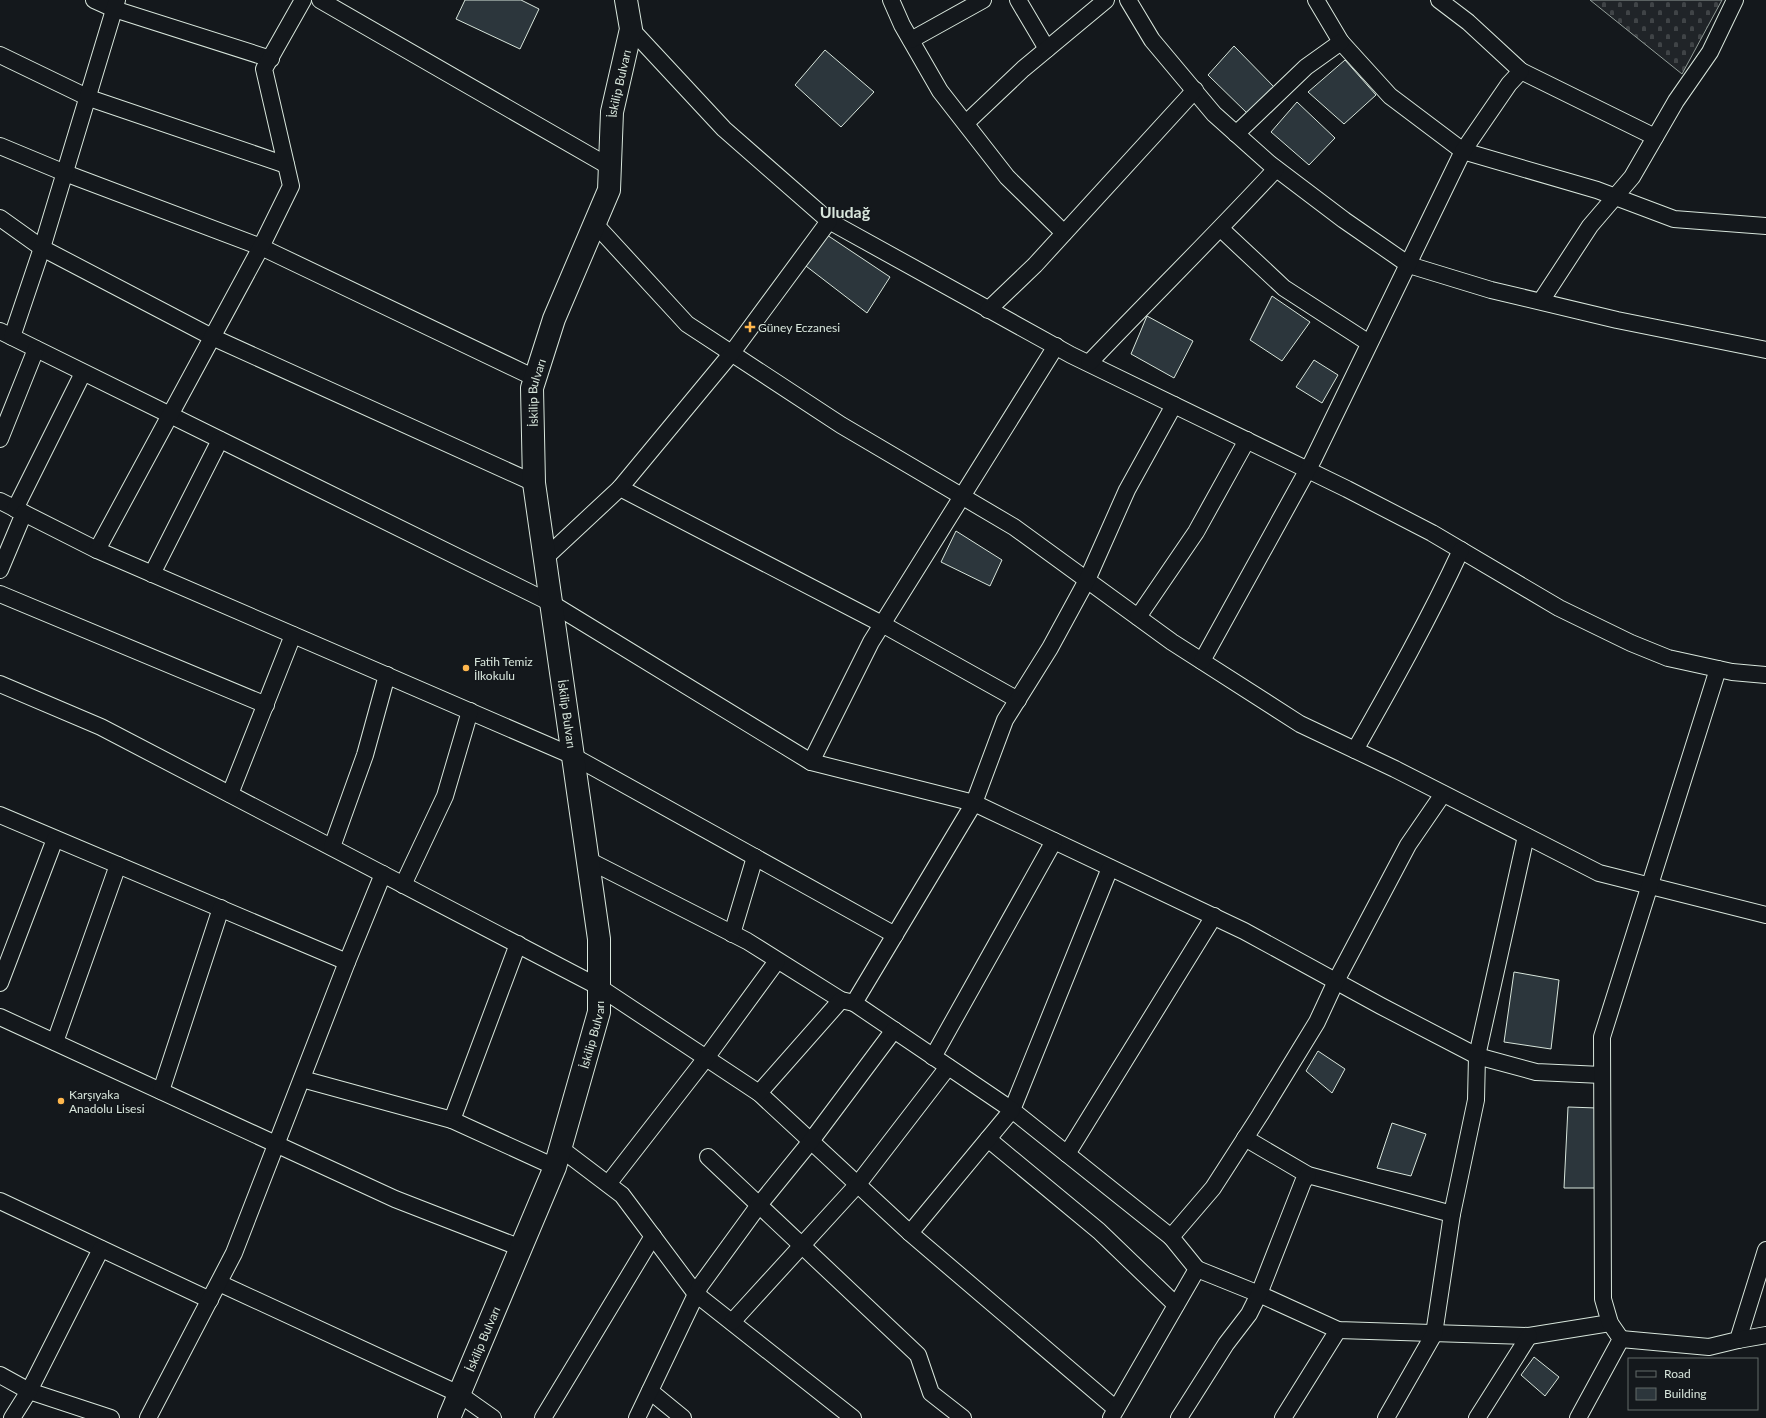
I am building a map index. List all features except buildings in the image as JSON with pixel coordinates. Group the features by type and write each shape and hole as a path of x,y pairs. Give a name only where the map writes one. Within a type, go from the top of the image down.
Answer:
{"main road":[{"name":"İskilip Bulvarı","path":"449,1418 558,1158 599,1012 599,939 534,483 532,388 554,319 609,190 612,112 631,29 626,0"}],"street":[{"path":"94,0 116,4 270,59"},
{"path":"97,550 261,247 291,186 264,70 303,0"},
{"path":"320,0 610,166"},
{"path":"891,0 911,40 940,90 1007,177 1064,233"},
{"path":"911,40 983,0"},
{"path":"1018,0 1047,49"},
{"path":"966,123 1024,69 1106,0"},
{"path":"1128,0 1152,40 1214,114 1276,169 1344,220 1409,265 1491,290 1617,320 1766,350"},
{"path":"1316,0 1341,42 1390,96 1463,152 1597,190 1674,219 1766,226"},
{"path":"1439,0 1468,22 1521,71 1655,137"},
{"path":"1541,301 1590,226 1632,177 1676,101 1710,52 1735,0"},
{"path":"116,4 89,98 42,248 6,334 551,603 811,762 974,803 1244,931 1477,1056 1536,1072 1602,1075"},
{"path":"631,29 724,129 829,221 988,310 1056,346 1308,469 1461,550 1559,608 1631,643 1668,658 1718,669 1766,675"},
{"path":"1236,134 1306,67 1341,42"},
{"path":"0,55 89,98 286,165"},
{"path":"1202,661 1308,469 1463,152 1509,84 1521,71"},
{"path":"988,310 1035,264 1195,90"},
{"path":"1,149 261,247 535,378"},
{"path":"1089,363 1146,302 1221,229 1276,169"},
{"path":"0,218 42,248 212,337 534,483"},
{"path":"545,558 620,488 731,354 829,221"},
{"path":"594,224 687,324 840,426 1014,527 1138,617 1202,661 1300,724 1599,872 1766,915"},
{"path":"1221,229 1284,288 1369,343"},
{"path":"811,762 871,642 1056,346"},
{"path":"0,439 36,349"},
{"path":"0,570 20,511 84,373"},
{"path":"759,1094 847,1001 895,935 974,803 1005,720 1050,648 1087,580 1127,490 1174,404"},
{"path":"152,574 220,440"},
{"path":"1138,617 1196,532 1247,440"},
{"path":"620,488 882,624 1018,700"},
{"path":"0,501 97,550 573,756 895,935"},
{"path":"1355,750 1392,685 1443,589 1461,550"},
{"path":"0,594 266,705"},
{"path":"230,794 294,635"},
{"path":"1718,669 1602,1037 1603,1299 1610,1323 1622,1339 1709,1346 1738,1340 1765,1338"},
{"path":"332,847 365,755 387,675"},
{"path":"0,684 101,727 599,987 759,1094 910,1233 1113,1414 1197,1269"},
{"path":"403,884 445,796 470,711"},
{"path":"1171,1237 1213,1188 1317,1022 1336,981 1408,845 1443,794"},
{"path":"0,815 347,962"},
{"path":"1386,1418 1434,1334 1452,1214 1476,1100 1477,1056 1526,836"},
{"path":"0,983 55,838"},
{"path":"933,1057 1054,842"},
{"path":"732,934 755,857"},
{"path":"588,860 732,934 894,1030 1012,1110 1171,1237 1197,1269 1259,1294 1338,1330 1529,1336 1610,1323"},
{"path":"55,1042 118,865"},
{"path":"910,1233 1012,1110 1110,868"},
{"path":"148,1418 234,1253 347,962 383,874"},
{"path":"161,1090 221,908"},
{"path":"1067,1154 1214,916"},
{"path":"452,1120 518,944"},
{"path":"608,1184 706,1058 777,960"},
{"path":"0,1017 395,1199 521,1248"},
{"path":"637,1418 700,1286 759,1205 811,1141 894,1030"},
{"path":"732,1322 858,1184 948,1067"},
{"path":"302,1079 452,1120 558,1158 608,1184 622,1195 696,1294 853,1418"},
{"path":"1245,1138 1308,1175 1452,1214"},
{"path":"988,1139 1099,1231 1176,1305"},
{"path":"708,1156 918,1355 931,1393 963,1418"},
{"path":"1179,1418 1226,1344 1249,1314 1259,1294 1303,1182 1308,1175"},
{"path":"0,1201 210,1300"},
{"path":"543,1418 653,1236"},
{"path":"12,1418 29,1391 101,1249"},
{"path":"1738,1340 1766,1250"},
{"path":"219,1283 459,1394 493,1418"},
{"path":"1283,1418 1338,1330"},
{"path":"1477,1418 1529,1336"},
{"path":"1580,1418 1622,1339"},
{"path":"0,1375 29,1391 111,1418"},
{"path":"650,1390 683,1418"}],"green space":[{"path":"1590,0 1722,0 1682,74"}],"place":[{"name":"Güney Eczanesi","path":"750,327"},
{"name":"Fatih Temiz İlkokulu","path":"466,668"},
{"name":"Karşıyaka Anadolu Lisesi","path":"61,1101"}],"district":[{"name":"Uludağ","path":"845,211"}]}
